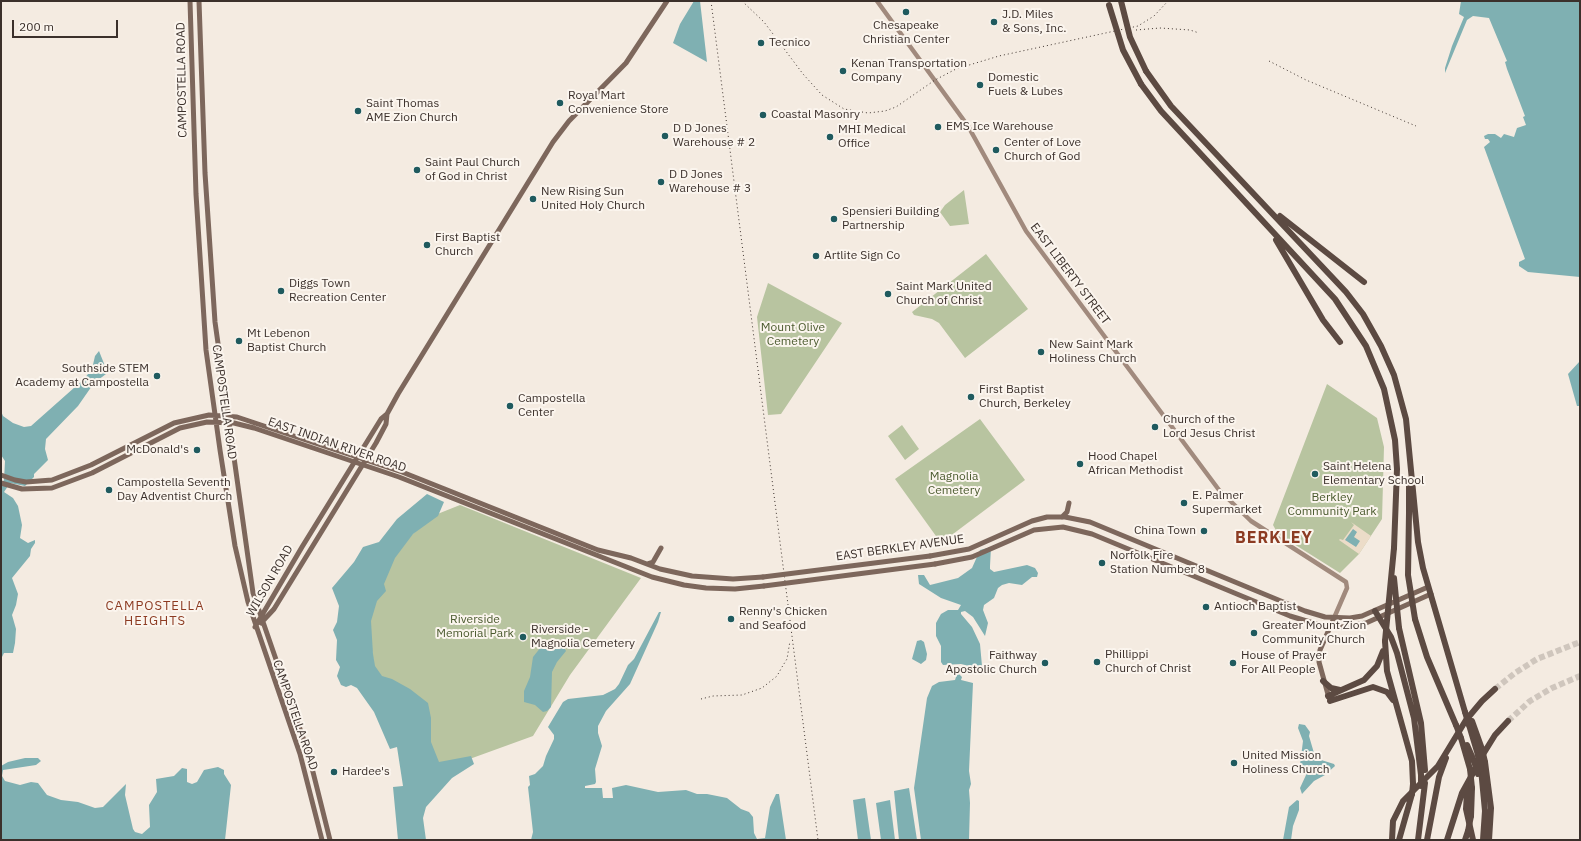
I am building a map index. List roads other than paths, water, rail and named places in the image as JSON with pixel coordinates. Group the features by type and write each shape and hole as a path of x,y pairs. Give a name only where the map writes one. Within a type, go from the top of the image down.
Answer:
{"highway":[{"path":"1121,1 1130,38 1146,71 1171,106 1346,292 1363,314 1381,346 1394,375 1406,419 1410,450 1412,513 1408,575 1415,620 1428,661 1468,751 1480,772"},
{"path":"1109,3 1121,44 1141,84 1161,111 1341,307 1358,332 1378,370 1388,400 1393,423 1397,469 1394,587 1400,628 1421,723 1423,784 1418,840"},
{"path":"1242,181 1289,224 1364,282"},
{"path":"1257,215 1285,253 1323,320 1340,342"},
{"path":"1412,513 1428,587 1480,755 1480,772 1484,800 1483,840"},
{"path":"1329,698 1364,680 1373,671 1380,660 1385,641 1394,548"},
{"path":"1375,611 1391,637 1399,658 1414,718 1423,774"},
{"path":"1385,641 1387,671 1412,761 1412,794 1399,840"},
{"path":"1322,679 1333,689 1345,689"},
{"path":"1329,698 1364,688 1373,687 1387,692 1397,708"},
{"path":"1392,840 1392,824 1400,805 1412,790 1438,766 1471,713 1495,689"},
{"path":"1447,840 1462,793 1480,755 1508,721"},
{"path":"1476,739 1482,749 1486,762 1491,808 1489,840"},
{"path":"1427,840 1441,772 1450,747"},
{"path":"1466,840 1471,816 1472,788 1468,751"},
{"path":"1473,840 1467,814 1466,797 1480,755"}],"main road":[{"name":"CAMPOSTELLA ROAD","path":"190,1 194,176 206,350 235,546 255,627 297,748 322,840"},
{"name":"CAMPOSTELLA ROAD","path":"199,1 205,173 213,296 228,422 253,593 302,736 330,840"},
{"name":"WILSON ROAD","path":"261,620 356,459 381,419 387,414 553,142 568,121 586,105 626,64 667,1"},
{"name":"EAST LIBERTY STREET","path":"877,1 968,126 1026,231 1219,490 1246,518 1344,580 1347,585 1334,618"},
{"name":"WILSON ROAD","path":"255,627 274,609 365,462 386,424 387,414"},
{"name":"EAST INDIAN RIVER ROAD","path":"1,475 15,480 36,482 52,480 77,471 174,423 197,417 215,415 228,416 258,423 356,459"},
{"name":"EAST INDIAN RIVER ROAD","path":"1,483 27,490 52,488 76,480 171,431 189,425 228,422 254,428 365,462 598,550 631,558 660,569"},
{"name":"EAST INDIAN RIVER ROAD","path":"365,462 664,580"},
{"path":"1062,517 1067,512 1069,503"},
{"name":"EAST BERKLEY AVENUE","path":"660,569 692,576 717,579 763,577 949,553 979,545 1032,521 1062,517 1090,522 1318,616 1334,618 1356,617 1375,611 1428,587"},
{"name":"EAST BERKLEY AVENUE","path":"664,580 695,587 722,589 764,586 949,562 972,557 1024,534 1054,527 1077,529 1092,534 1300,620 1330,627 1349,627 1378,618 1431,594"},
{"path":"647,564 653,562 661,548"},
{"path":"1329,698 1322,679 1319,655 1334,618"}],"water":[{"path":"694,1 700,1 707,62 673,43 680,24"},
{"path":"1461,1 1580,1 1580,277 1528,272 1519,266 1519,262 1525,259 1484,147 1490,142 1488,139 1485,139 1484,136 1488,134 1495,134 1501,138 1504,134 1514,137 1517,128 1526,125 1523,117 1525,116 1507,69 1505,62 1507,61 1489,18 1473,16 1467,20 1445,73 1445,68 1452,46 1464,17 1459,14"},
{"path":"99,351 107,371 106,374 94,383 78,406 46,439 45,449 48,460 34,474 34,477 25,486 10,483 4,492 13,498 18,506 22,525 20,538 28,543 35,540 35,543 31,549 30,556 12,578 18,594 12,615 16,629 15,643 13,653 4,653 1,659 1,484 4,480 5,461 1,455 1,411 3,416 13,423 24,427 31,426 84,379 92,369 95,356"},
{"path":"1580,361 1580,406 1577,406 1568,374"},
{"path":"427,494 444,502 438,516 413,534 395,558 384,584 386,591 377,601 371,621 375,666 382,676 392,679 410,689 428,703 431,718 431,742 439,762 471,756 474,764 452,778 426,807 423,818 426,840 398,840 393,787 403,786 397,747 390,749 374,712 357,688 351,685 346,687 341,685 337,676 340,667 336,660 337,640 333,630 337,622 339,606 332,588 354,562 363,547 379,542 397,519"},
{"path":"1353,529 1357,532 1354,537 1360,541 1356,547 1345,540"},
{"path":"991,547 990,569 994,572 1027,565 1035,568 1038,573 1037,577 1032,577 1022,585 1009,583 998,588 994,598 984,605 983,610 988,623 985,636 973,617 965,611 961,612 972,627 980,644 982,666 977,668 961,664 943,665 941,662 941,646 936,636 936,623 941,614 948,610 958,610 961,605 941,598 919,584 918,575 924,575 930,585 958,578 972,568 980,550"},
{"path":"659,612 661,612 658,622 630,684 606,711 598,726 598,733 602,746 595,769 596,782 595,784 585,786 585,788 602,788 603,798 613,798 612,788 626,785 658,792 686,790 697,794 707,794 727,798 741,809 749,812 753,817 754,833 757,839 765,838 770,807 776,794 779,794 786,840 531,840 533,832 528,787 530,785 529,776 535,774 543,766 554,739 554,735 548,727 563,702 568,699 603,695 615,689 628,665 634,659"},
{"path":"921,640 924,642 927,654 926,660 921,664 912,659 917,641"},
{"path":"553,642 562,644 566,651 557,662 552,672 551,707 547,711 543,712 535,705 524,702 524,691 530,677 533,657 541,647"},
{"path":"957,674 962,677 961,680 973,683 969,771 971,784 969,790 969,840 921,840 914,788 927,698 932,686 939,682 955,680"},
{"path":"1299,724 1305,725 1310,732 1309,736 1314,753 1318,759 1334,764 1335,766 1325,775 1314,781 1302,794 1300,788 1306,775 1300,765 1303,741 1298,728"},
{"path":"25,758 38,758 41,761 36,765 3,770 2,776 5,781 20,785 31,782 38,783 47,795 61,800 78,802 95,808 103,807 126,784 125,795 133,829 135,832 142,834 150,827 149,805 157,792 156,779 174,776 182,768 187,769 187,782 192,784 197,782 204,770 218,767 224,770 224,774 231,785 225,840 1,840 1,766 8,762"},
{"path":"909,788 917,840 899,840 894,791"},
{"path":"865,798 871,840 858,840 853,800"},
{"path":"890,800 895,840 881,840 876,803"},
{"path":"1297,800 1299,801 1299,810 1293,826 1291,840 1283,840 1289,807"}],"tunnel":[{"path":"1495,689 1515,673 1537,659 1580,642"},
{"path":"1508,721 1530,701 1552,688 1580,676"}],"railway":[{"path":"711,1 818,840"},
{"path":"742,1 764,22 803,74 822,95 844,109 868,113 885,111 896,107 935,80 956,69 999,56 1138,26 1154,16 1168,1"},
{"path":"1136,30 1160,28 1190,30 1199,33"},
{"path":"1269,61 1306,80 1416,126"},
{"path":"701,699 713,696 742,695 762,688 777,676 787,659 790,641"}],"place":[{"name":"Chesapeake Christian Center","path":"906,12"},
{"name":"J.D. Miles & Sons, Inc.","path":"994,22"},
{"name":"Tecnico","path":"761,43"},
{"name":"Kenan Transportation Company","path":"843,71"},
{"name":"Domestic Fuels & Lubes","path":"980,85"},
{"name":"Royal Mart Convenience Store","path":"560,103"},
{"name":"Saint Thomas AME Zion Church","path":"358,111"},
{"name":"Coastal Masonry","path":"763,115"},
{"name":"EMS Ice Warehouse","path":"938,127"},
{"name":"D D Jones Warehouse # 2","path":"665,136"},
{"name":"MHI Medical Office","path":"830,137"},
{"name":"Center of Love Church of God","path":"996,150"},
{"name":"Saint Paul Church of God in Christ","path":"417,170"},
{"name":"D D Jones Warehouse # 3","path":"661,182"},
{"name":"New Rising Sun United Holy Church","path":"533,199"},
{"name":"Spensieri Building Partnership","path":"834,219"},
{"name":"First Baptist Church","path":"427,245"},
{"name":"Artlite Sign Co","path":"816,256"},
{"name":"Diggs Town Recreation Center","path":"281,291"},
{"name":"Saint Mark United Church of Christ","path":"888,294"},
{"name":"Mt Lebenon Baptist Church","path":"239,341"},
{"name":"New Saint Mark Holiness Church","path":"1041,352"},
{"name":"Southside STEM Academy at Campostella","path":"157,376"},
{"name":"First Baptist Church, Berkeley","path":"971,397"},
{"name":"Campostella Center","path":"510,406"},
{"name":"Church of the Lord Jesus Christ","path":"1155,427"},
{"name":"McDonald's","path":"197,450"},
{"name":"Hood Chapel African Methodist","path":"1080,464"},
{"name":"Saint Helena Elementary School","path":"1315,474"},
{"name":"Campostella Seventh Day Adventist Church","path":"109,490"},
{"name":"E. Palmer Supermarket","path":"1184,503"},
{"name":"China Town","path":"1204,531"},
{"name":"Norfolk Fire Station Number 8","path":"1102,563"},
{"name":"Antioch Baptist","path":"1206,607"},
{"name":"Renny's Chicken and Seafood","path":"731,619"},
{"name":"Greater Mount Zion Community Church","path":"1254,633"},
{"name":"Riverside - Magnolia Cemetery","path":"523,637"},
{"name":"Phillippi Church of Christ","path":"1097,662"},
{"name":"Faithway Apostolic Church","path":"1045,663"},
{"name":"House of Prayer For All People","path":"1233,663"},
{"name":"United Mission Holiness Church","path":"1234,763"},
{"name":"Hardee's","path":"334,772"}],"district":[{"name":"BERKLEY","path":"1274,538"},
{"name":"CAMPOSTELLA HEIGHTS","path":"155,614"}],"park label":[{"name":"Mount Olive Cemetery","path":"793,335"},
{"name":"Magnolia Cemetery","path":"954,484"},
{"name":"Berkley Community Park","path":"1332,505"},
{"name":"Riverside Memorial Park","path":"475,627"}]}
